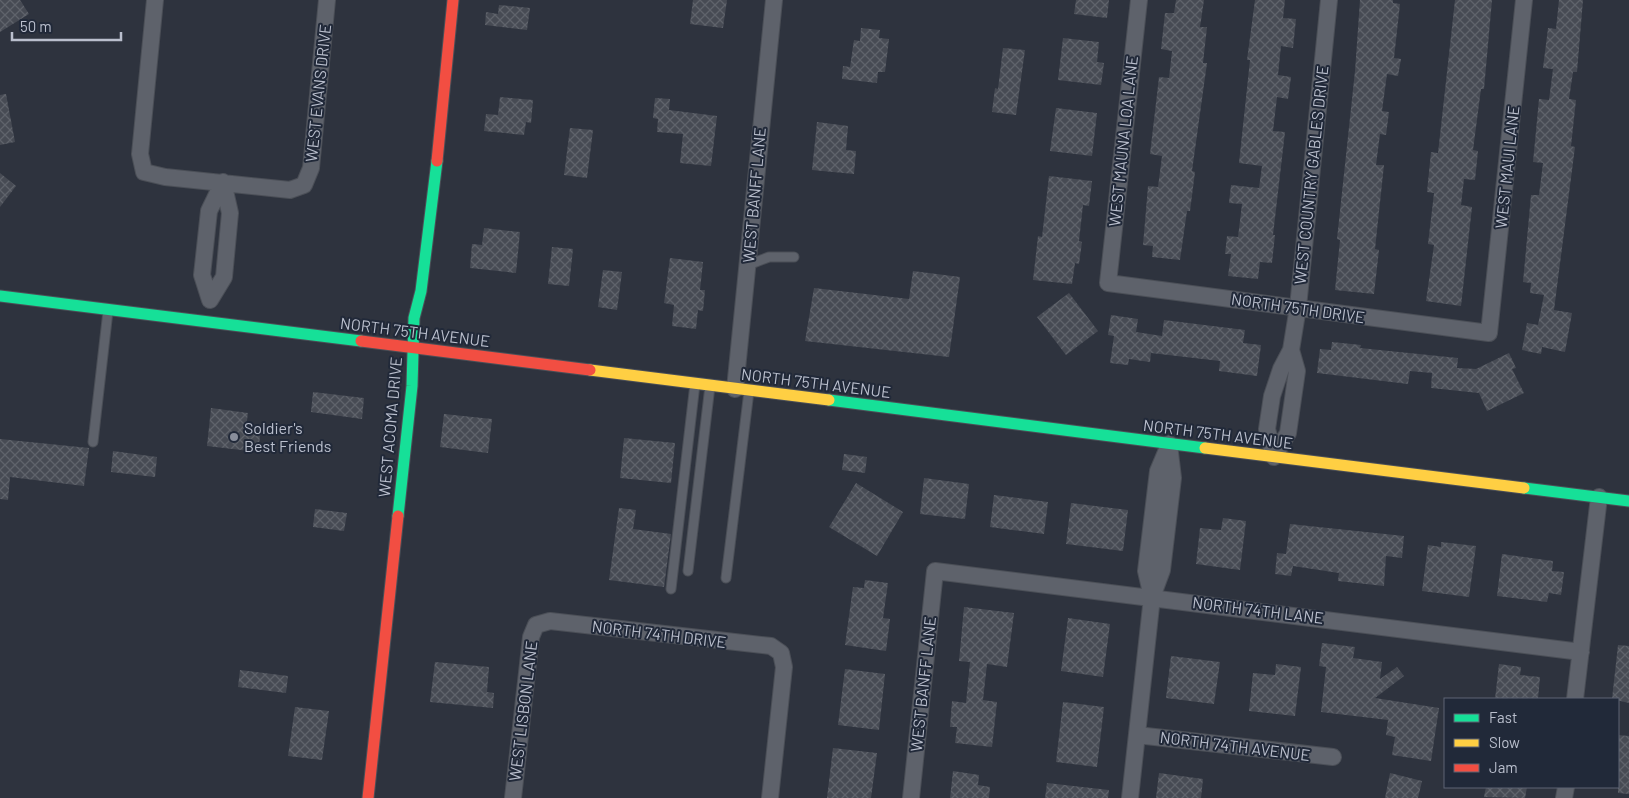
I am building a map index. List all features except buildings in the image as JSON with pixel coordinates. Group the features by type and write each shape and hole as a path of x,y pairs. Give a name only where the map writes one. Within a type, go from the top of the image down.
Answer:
{"main road":[{"name":"WEST ACOMA DRIVE","path":"368,798 412,386 414,318 421,292 435,180 453,0"},
{"name":"NORTH 75TH AVENUE","path":"0,296 108,310 209,311 413,348 1274,458 1629,501"}],"street":[{"path":"155,0 140,154 144,172 165,177 223,182 230,213 202,275 209,311"},
{"name":"WEST EVANS DRIVE","path":"223,182 290,190 304,185 310,168 327,0"},
{"name":"WEST BANFF LANE","path":"742,390 748,265 774,0"},
{"name":"WEST MAUNA LOA LANE","path":"1108,283 1139,0"},
{"name":"WEST COUNTRY GABLES DRIVE","path":"1274,458 1288,433 1297,371 1291,350 1298,308 1329,0"},
{"name":"WEST MAUI LANE","path":"1489,333 1524,0"},
{"path":"209,311 224,277 217,241"},
{"name":"NORTH 75TH DRIVE","path":"1108,283 1489,333"},
{"path":"1130,798 1152,597 1162,570 1172,478 1169,444"},
{"path":"1576,698 1599,497"},
{"name":"WEST BANFF LANE","path":"911,798 935,571"},
{"name":"NORTH 74TH LANE","path":"935,571 1581,652"},
{"name":"NORTH 74TH DRIVE","path":"536,625 550,621 771,646 781,652 784,667 770,798"},
{"name":"WEST LISBON LANE","path":"513,798 531,637 536,625"},
{"name":"NORTH 74TH AVENUE","path":"1137,734 1333,757"}],"lane":[{"path":"748,265 770,257 794,257"},
{"path":"94,442 108,310"},
{"path":"671,588 695,384"},
{"path":"688,572 710,386"},
{"path":"726,578 742,390"}],"traffic: fast":[{"path":"398,516 412,386 414,318 421,291 437,161"},
{"path":"0,296 361,341"},
{"path":"829,400 1205,448"},
{"path":"1524,488 1629,501"}],"traffic: slow":[{"path":"590,370 829,400"},
{"path":"1205,448 1524,488"}],"traffic: jam":[{"path":"437,161 453,0"},
{"path":"361,341 590,370"},
{"path":"368,798 398,516"}],"place":[{"name":"Soldier's Best Friends","path":"234,437"}]}
